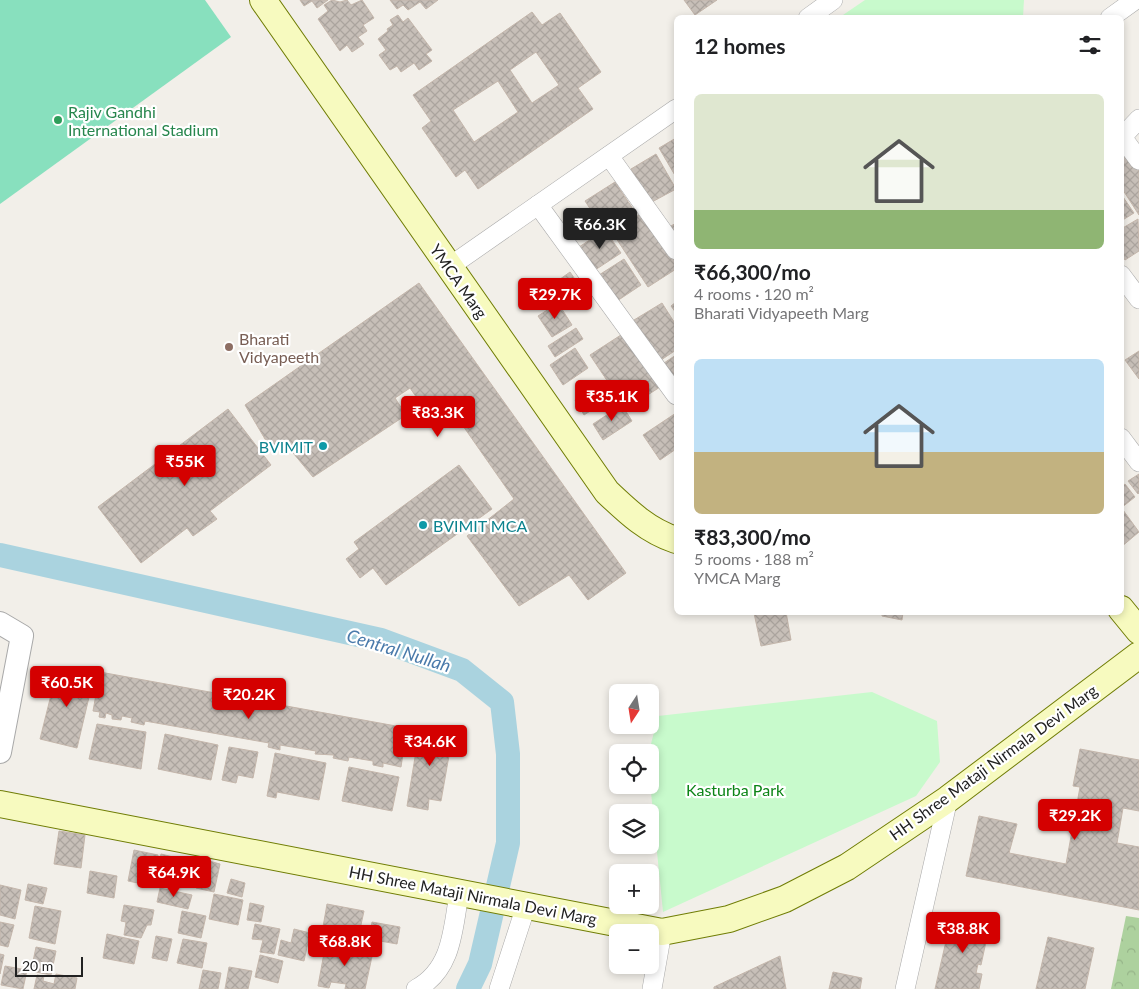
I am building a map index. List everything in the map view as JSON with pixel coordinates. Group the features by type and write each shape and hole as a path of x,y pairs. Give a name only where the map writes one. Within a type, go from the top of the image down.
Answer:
{"main road":[{"name":"YMCA Marg","path":"263,0 607,492 632,516 660,535 674,539"},
{"path":"1124,613 1139,631"},
{"name":"HH Shree Mataji Nirmala Devi Marg","path":"0,804 662,932 729,919 785,899 847,867 948,799 1139,655"}],"street":[{"path":"812,15 833,0"},
{"path":"1114,15 1135,0"},
{"path":"450,267 674,110"},
{"path":"1124,135 1139,118"},
{"path":"1124,140 1139,160"},
{"path":"609,156 674,247"},
{"path":"538,205 674,391"},
{"path":"1124,279 1139,299"},
{"path":"1124,442 1139,462"},
{"path":"0,623 22,636 0,752"},
{"path":"905,989 948,799"},
{"path":"416,989 437,974 447,957 464,894"},
{"path":"499,989 521,905"},
{"path":"652,989 662,932"}],"green space":[{"name":"Rajiv Gandhi International Stadium","path":"0,0 205,0 231,37 0,204"},
{"path":"865,0 1024,0 1023,15 843,15"},
{"name":"Kasturba Park","path":"872,692 937,721 940,762 916,796 663,912 657,854 659,854 659,804 652,804 651,794 659,794 659,744 651,744 654,734 659,734 659,716"},
{"path":"1126,916 1139,918 1139,989 1111,989"}],"building":[{"path":"300,0 328,0 317,8 312,1 304,6"},
{"path":"332,0 340,2 347,0 351,5 362,0 374,18 363,25 367,31 358,37 364,44 352,52 347,45 340,51 318,19 328,11 324,5"},
{"path":"390,0 438,0 426,9 420,2 408,10 403,5 397,9"},
{"path":"684,0 717,0 695,15"},
{"path":"532,12 542,25 560,13 601,72 578,88 593,109 478,189 465,170 456,177 422,128 431,121 413,95","holes":["536,52 559,85 532,103 510,70","498,81 518,112 474,142 453,110"]},
{"path":"398,15 403,22 408,18 432,50 426,54 432,61 419,70 414,63 401,72 397,66 390,70 379,55 386,50 378,39 393,25 390,20"},
{"path":"674,139 674,174 659,148"},
{"path":"1124,149 1139,169 1139,215 1124,192"},
{"path":"656,154 674,186 674,190 650,203 631,169"},
{"path":"615,182 633,209 603,228 585,201"},
{"path":"1124,198 1134,213 1124,219"},
{"path":"644,212 674,259 674,270 648,287 612,232"},
{"path":"1138,219 1139,251 1125,260 1124,258 1124,227"},
{"path":"605,230 621,253 595,270 579,247"},
{"path":"624,259 641,285 617,301 599,275"},
{"path":"570,272 583,291 561,306 549,287"},
{"name":"BVIMIT","path":"419,283 626,573 588,600 569,575 519,606 467,536 514,499 454,413 437,427 410,388 395,398 406,415 313,477 284,442 272,451 245,405"},
{"path":"558,303 572,325 552,337 538,316"},
{"path":"662,303 674,322 674,351 661,360 634,320"},
{"path":"576,328 583,339 555,357 548,346"},
{"path":"624,333 660,387 626,409 590,355"},
{"path":"575,348 588,368 563,385 550,365"},
{"path":"1139,351 1139,379 1125,360"},
{"path":"674,356 674,386 661,365"},
{"path":"599,384 609,399 584,415 575,400"},
{"path":"622,405 632,421 603,440 593,424"},
{"path":"228,409 271,465 210,511 217,519 193,536 187,528 141,563 98,507"},
{"path":"674,414 674,450 660,460 643,435"},
{"name":"BVIMIT MCA","path":"459,465 492,509 386,585 373,568 360,578 346,559 359,549 354,542"},
{"path":"1139,474 1139,493 1138,494 1128,481"},
{"path":"1124,485 1135,497 1124,506"},
{"path":"1124,511 1139,532 1124,544"},
{"path":"754,615 787,615 791,640 761,646"},
{"path":"882,615 903,615 902,620"},
{"path":"58,667 94,676 77,748 40,739"},
{"path":"100,672 407,728 401,767 383,763 383,767 373,765 373,761 349,757 348,761 333,758 334,755 315,754 316,751 280,745 280,750 268,747 269,743 145,721 144,725 131,722 132,718 122,716 121,720 112,719 112,715 106,713 105,718 99,717 100,712 93,711"},
{"path":"97,724 146,732 141,769 89,759"},
{"path":"420,727 453,733 441,801 429,799 428,810 407,806"},
{"path":"165,734 218,745 211,780 158,769"},
{"path":"229,747 258,752 253,778 238,775 236,783 222,780"},
{"path":"1080,749 1139,760 1139,811 1123,808 1117,843 1139,847 1139,910 966,876 979,816 1017,824 1009,853 1066,864 1080,787 1073,786"},
{"path":"275,753 326,763 319,800 277,792 276,798 267,796"},
{"path":"349,767 399,777 392,811 342,801"},
{"path":"59,831 85,835 81,868 54,864"},
{"path":"134,850 158,855 152,886 128,881"},
{"path":"161,854 185,860 179,884 156,879"},
{"path":"202,859 220,864 214,892 196,888"},
{"path":"90,871 117,876 114,898 87,893"},
{"path":"231,879 245,883 242,897 227,893"},
{"path":"28,884 47,888 43,904 25,900"},
{"path":"0,885 21,890 15,919 0,915"},
{"path":"160,888 192,895 188,909 157,902"},
{"path":"214,894 243,900 238,925 209,919"},
{"path":"250,903 264,906 261,922 247,920"},
{"path":"327,904 364,911 359,934 323,927"},
{"path":"124,905 154,910 151,925 147,925 141,938 124,935 126,922 121,921"},
{"path":"35,906 61,911 55,944 29,938"},
{"path":"182,911 206,916 201,938 178,933"},
{"path":"952,915 990,923 981,965 978,964 976,973 982,974 979,989 935,989"},
{"path":"0,922 14,925 8,947 0,945"},
{"path":"372,922 400,927 397,944 369,939"},
{"path":"255,924 280,929 274,954 260,952 263,940 252,939"},
{"path":"294,929 310,933 304,961 278,955 281,940 291,943"},
{"path":"107,934 139,941 134,964 103,958"},
{"path":"156,936 172,939 167,961 152,958"},
{"path":"1048,937 1094,948 1085,989 1036,989"},
{"path":"183,939 207,943 202,968 177,963"},
{"path":"326,942 373,952 365,989 345,989 346,984 331,982 329,988 318,986"},
{"path":"36,947 56,951 51,975 31,971"},
{"path":"0,954 4,955 0,974"},
{"path":"260,955 283,961 278,983 255,977"},
{"path":"780,956 786,989 714,989 714,987"},
{"path":"5,966 27,970 23,989 1,985"},
{"path":"229,967 252,971 248,989 225,989"},
{"path":"203,970 221,973 218,989 199,989"},
{"path":"833,972 862,978 860,989 829,989"},
{"path":"56,974 77,978 75,989 34,989 37,975 44,976 43,981 54,984"}],"waterway":[{"name":"Central Nullah","path":"0,555 381,640 462,670 502,702 508,754 508,843 480,964 468,989"}],"place":[{"name":"Rajiv Gandhi International Stadium","path":"58,120"},
{"name":"Bharati Vidyapeeth","path":"229,347"},
{"name":"BVIMIT","path":"323,446"},
{"name":"BVIMIT MCA","path":"423,525"}]}
